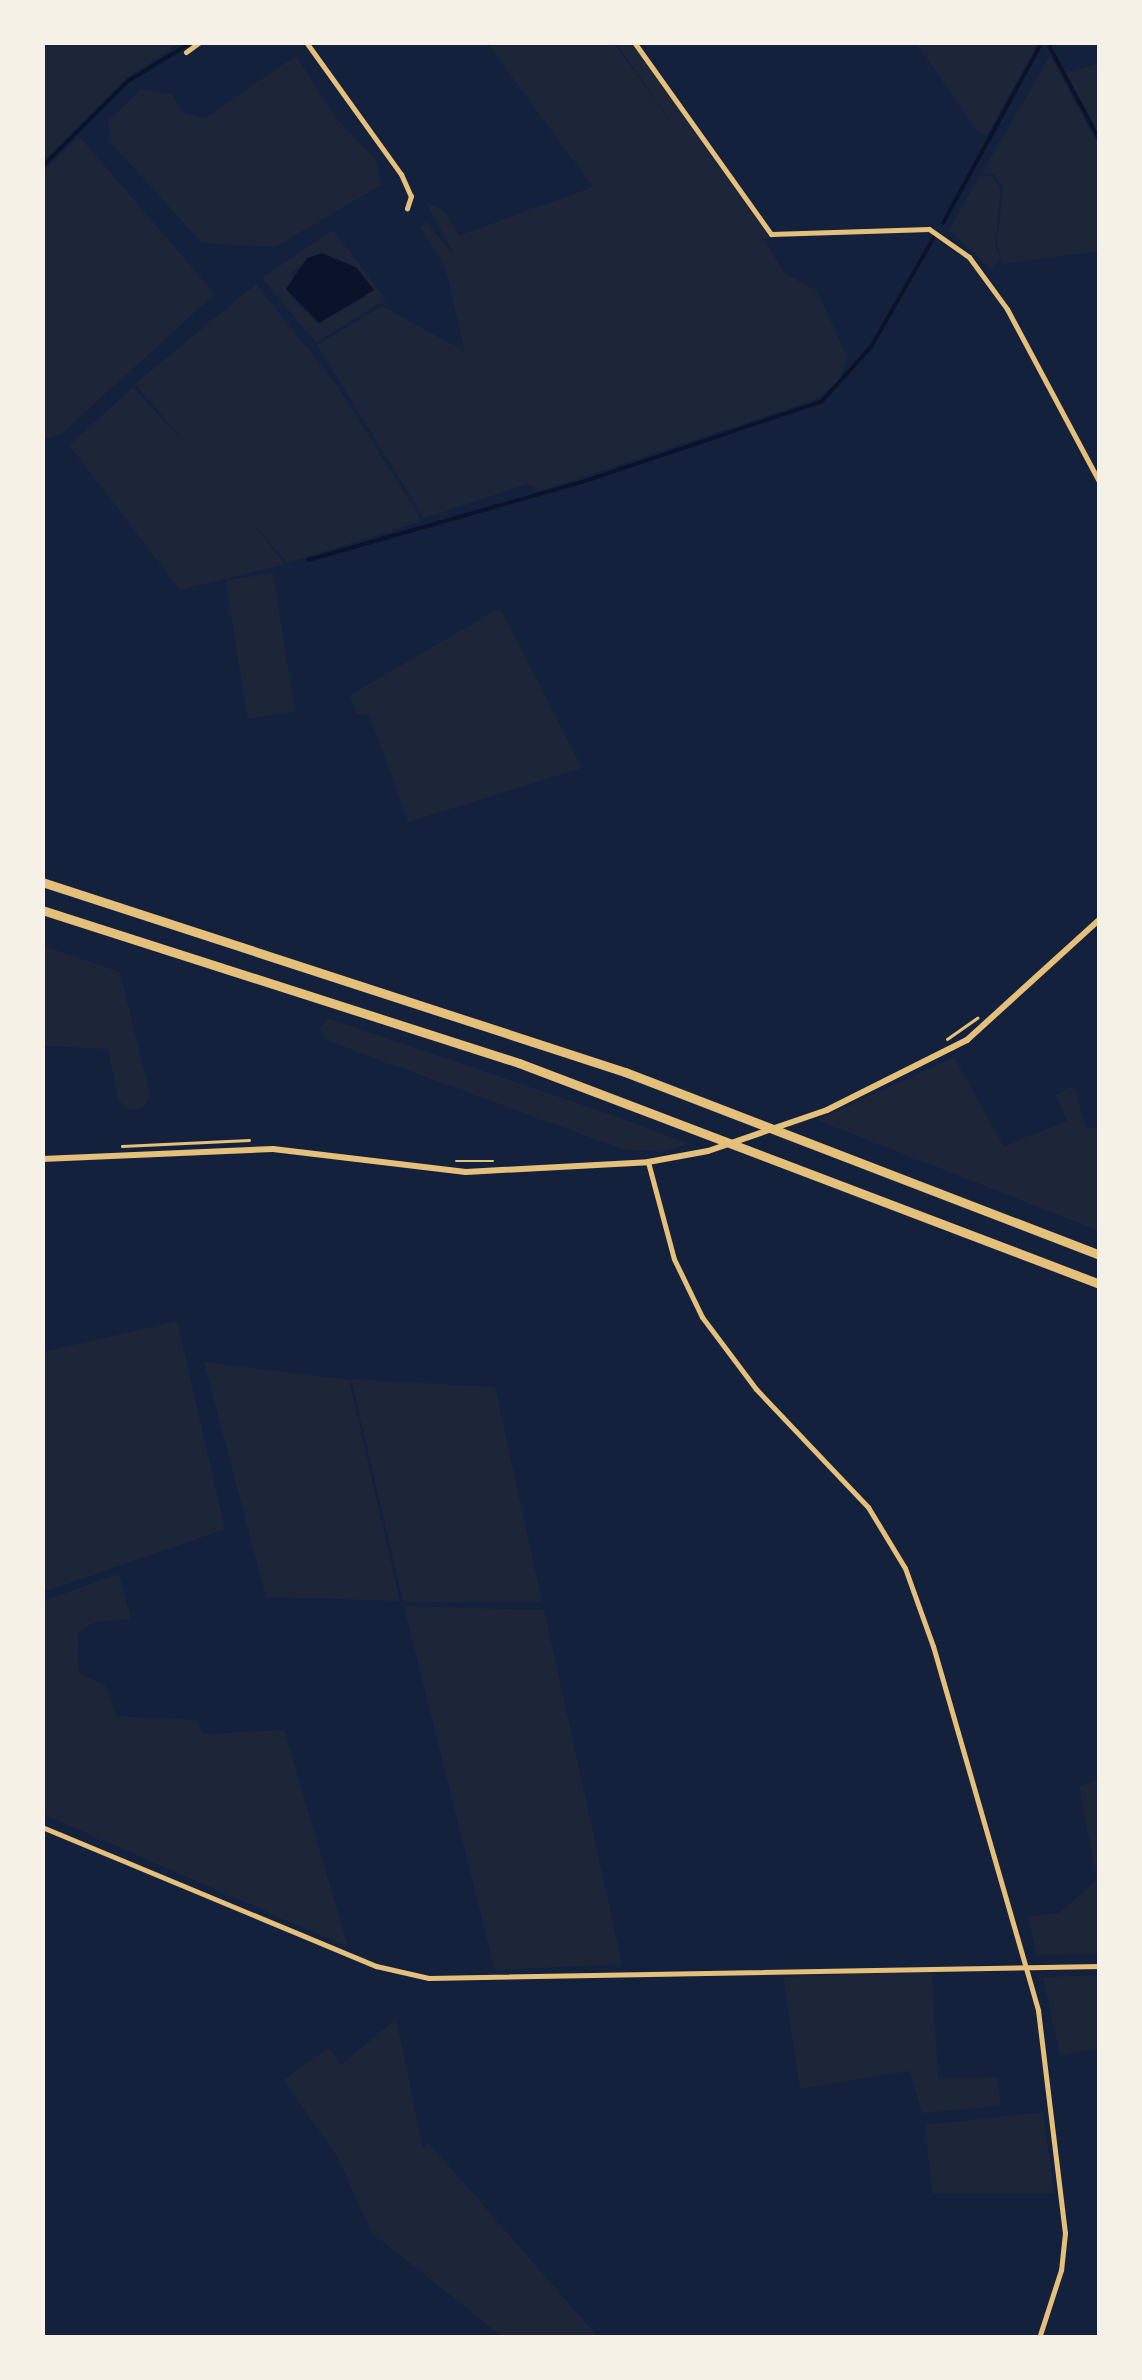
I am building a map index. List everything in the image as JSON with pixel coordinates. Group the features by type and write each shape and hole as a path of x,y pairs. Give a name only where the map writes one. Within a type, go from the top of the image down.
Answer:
{"highway":[{"path":"42,882 308,964 760,1122 1100,1255"},
{"path":"42,910 312,994 718,1135 1100,1284"}],"street":[{"path":"186,52 200,42"},
{"path":"306,42 401,174 411,196 408,208"},
{"path":"634,42 771,234 929,229 969,257 1007,308 1100,483"},
{"path":"42,1159 238,1148 466,1172 648,1162 788,1126 921,1065 986,1027 1100,919"},
{"path":"648,1162 674,1260 702,1317 756,1389 837,1468 905,1568 1030,1968 1064,2233 1061,2270 1039,2338"},
{"path":"42,1828 376,1966 428,1978 1100,1966"}],"path":[{"path":"944,1041 992,1008"},
{"path":"124,1146 252,1140"},
{"path":"454,1161 496,1161"}],"shaded area":[{"path":"43,42 180,43 126,78 43,161"},
{"path":"631,42 770,238 763,239 784,272 818,293 847,357 840,381 814,400 540,491 527,484 424,518 317,345 382,306 465,352 445,266 420,227 426,222 454,255 426,202 443,210 459,236 593,187 487,43 614,43 690,149 616,43"},
{"path":"916,43 1038,43 987,135 977,131"},
{"path":"296,56 337,119 376,161 381,185 275,247 202,243 111,143 108,121 141,89 172,94 183,113 205,118"},
{"path":"1050,56 1099,146 1099,251 1004,264 997,245 1003,187 993,174 982,173"},
{"path":"1100,64 1099,141 1063,73"},
{"path":"79,136 215,294 61,434 43,440 43,172"},
{"path":"980,175 991,176 1001,189 995,246 1002,259 991,269 949,230"},
{"path":"333,230 386,299 316,343 262,278","holes":["321,253 357,268 367,296 319,323 291,299 293,272"]},
{"path":"322,253 357,268 374,290 319,323 286,289 307,258"},
{"path":"256,284 337,385 422,521 287,563 135,384"},
{"path":"133,387 222,483 285,564 180,590 69,445"},
{"path":"273,573 295,711 247,719 226,581"},
{"path":"500,608 582,768 408,822 370,716 356,713 350,695"},
{"path":"43,946 120,972 150,1095 143,1107 129,1110 118,1100 108,1049 43,1046"},
{"path":"327,1018 689,1144 662,1152 622,1149 326,1040 320,1029"},
{"path":"954,1057 1004,1147 1067,1121 1056,1095 1074,1086 1086,1129 1099,1127 1099,1231 818,1120"},
{"path":"177,1321 225,1529 43,1592 43,1352"},
{"path":"204,1362 349,1380 400,1601 266,1597"},
{"path":"351,1379 495,1387 542,1602 403,1602"},
{"path":"119,1574 131,1619 93,1622 78,1634 79,1674 105,1685 116,1716 197,1720 203,1734 284,1730 348,1947 43,1814 43,1601"},
{"path":"404,1606 544,1610 622,1964 495,1970"},
{"path":"1099,1779 1099,1954 1037,1955 1028,1917 1059,1913 1097,1880 1079,1786"},
{"path":"932,1971 938,2079 997,2077 1001,2106 922,2113 910,2071 800,2089 783,1977"},
{"path":"1099,1975 1099,2048 1060,2056 1043,1977"},
{"path":"396,2019 423,2148 429,2143 598,2337 503,2337 372,2233 338,2158 284,2080 328,2048 341,2065"},
{"path":"1043,2112 1054,2193 932,2193 925,2125"}],"waterway":[{"path":"42,167 128,81 192,42"},
{"path":"943,223 1042,42"},
{"path":"1047,42 1100,141"},
{"path":"308,560 582,482 822,401 871,347 934,237"}]}
